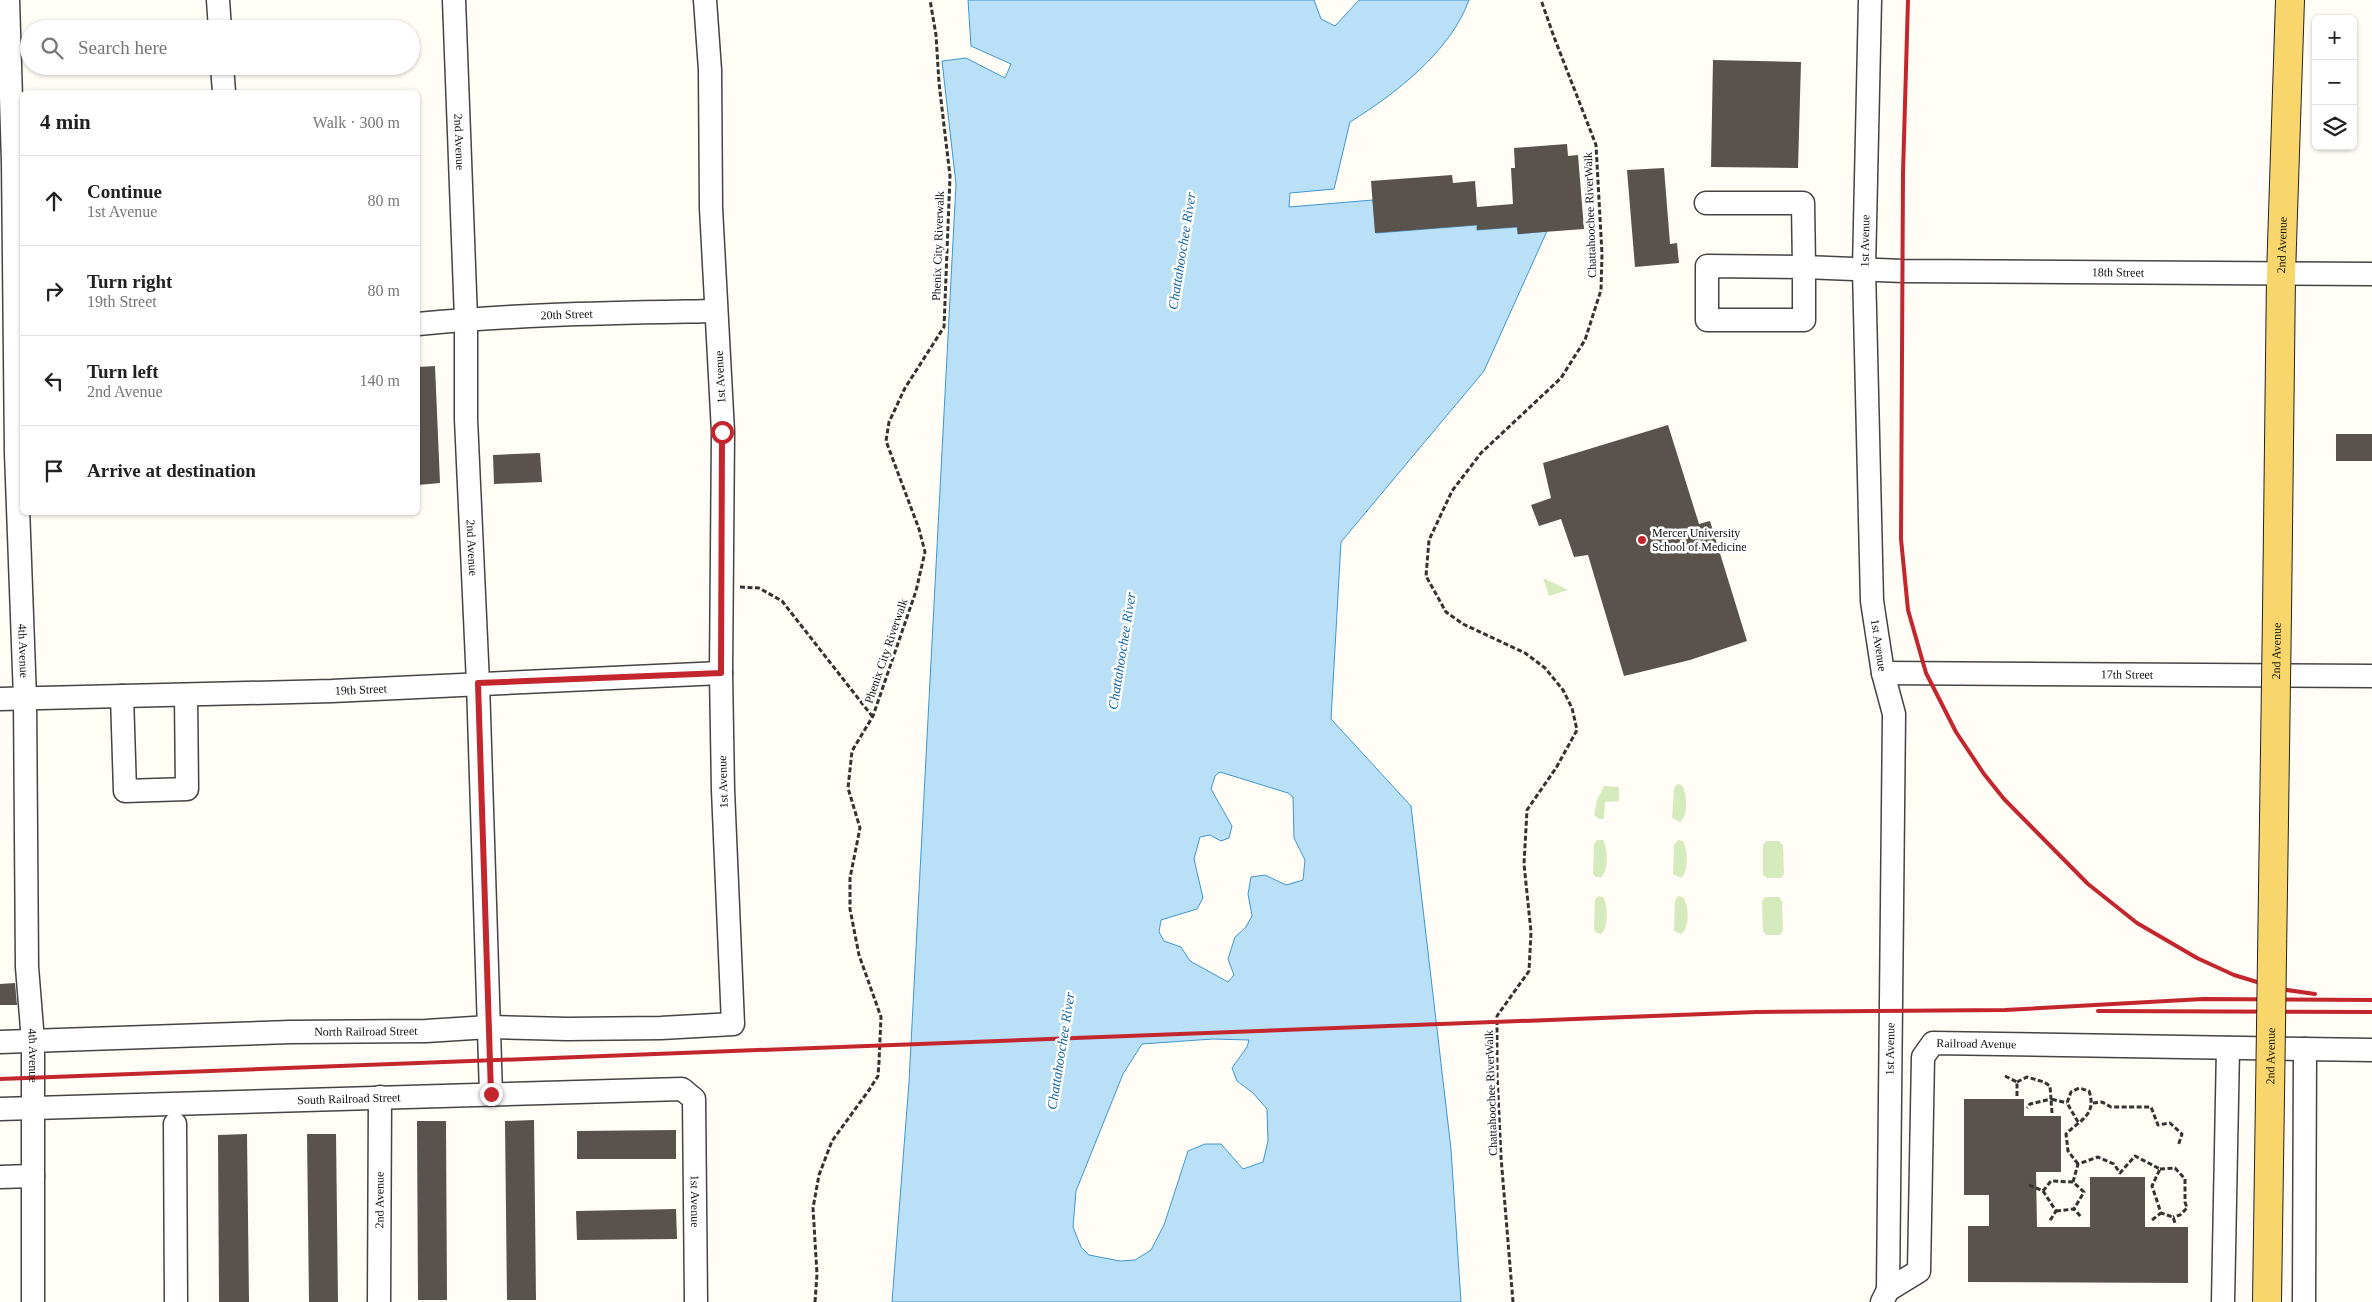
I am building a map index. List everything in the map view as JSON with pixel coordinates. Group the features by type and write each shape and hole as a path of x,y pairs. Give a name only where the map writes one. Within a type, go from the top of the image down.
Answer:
{"main road":[{"name":"2nd Avenue","path":"2267,1302 2281,275 2290,0"}],"street":[{"name":"4th Avenue","path":"8,0 14,163 13,342 24,698 27,967 33,1041 33,1302"},
{"path":"218,0 219,20"},
{"name":"2nd Avenue","path":"454,0 466,319 466,419 478,683 491,1094"},
{"name":"1st Avenue","path":"705,0 710,70 710,169 722,432 721,673 723,790 732,1024"},
{"name":"1st Avenue","path":"1870,0 1864,268 1872,601 1883,673 1894,714 1888,1298"},
{"path":"223,75 224,90"},
{"path":"1706,203 1803,203 1804,267 1804,320 1707,320 1707,266 1804,267"},
{"name":"18th Street","path":"1804,267 1903,271 2281,275 2372,274"},
{"name":"20th Street","path":"420,324 466,319 599,313 716,311"},
{"name":"19th Street","path":"0,698 332,691 721,673"},
{"name":"17th Street","path":"1883,673 2372,676"},
{"path":"122,696 124,791 187,789 186,695"},
{"name":"North Railroad Street","path":"0,1042 489,1027 567,1029 732,1024"},
{"name":"Railroad Avenue","path":"1888,1298 1919,1271 1923,1058 1933,1043 2228,1048"},
{"path":"2223,1302 2228,1048 2372,1050"},
{"path":"2304,1302 2305,1049"},
{"name":"South Railroad Street","path":"0,1109 34,1107 96,1108 380,1097 682,1089 694,1099"},
{"name":"2nd Avenue","path":"379,1302 380,1097"},
{"name":"1st Avenue","path":"694,1099 696,1302"},
{"path":"175,1124 176,1302"},
{"path":"0,1177 34,1176"}],"path":[{"name":"Phenix City Riverwalk","path":"815,1302 816,1274 813,1208 819,1175 832,1140 878,1076 879,1062 881,1018 859,956 850,909 850,878 860,828 848,788 852,751 873,716 916,591 925,552 919,529 886,441 889,422 905,388 944,327 950,176 939,83 936,35 930,0"},
{"name":"Chattahoochee RiverWalk","path":"1513,1302 1500,1138 1497,1016 1529,971 1531,932 1524,864 1527,810 1556,768 1577,730 1572,708 1563,690 1545,668 1525,653 1463,624 1446,612 1426,576 1429,540 1452,491 1481,453 1561,378 1585,340 1601,290 1602,254 1596,145 1554,38 1542,0"},
{"path":"722,586 759,588 782,601 873,716"},
{"path":"2006,1076 2016,1082"},
{"path":"2016,1082 2027,1077 2044,1082 2050,1086 2052,1113"},
{"path":"2016,1082 2017,1096"},
{"path":"2078,1122 2068,1102 2071,1092 2079,1088 2089,1091 2093,1102 2088,1114 2066,1134 2068,1151 2078,1164"},
{"path":"2027,1108 2030,1104 2051,1099 2068,1102"},
{"path":"2093,1102 2102,1102 2111,1107 2152,1107 2158,1125 2170,1123 2182,1134 2178,1146"},
{"path":"2078,1164 2098,1158 2114,1164 2120,1173 2135,1156 2160,1169 2175,1168 2185,1179 2185,1202 2187,1208 2180,1215 2173,1217 2161,1213"},
{"path":"2073,1182 2078,1164"},
{"path":"2160,1169 2152,1186 2161,1213"},
{"path":"2043,1191 2051,1181 2073,1182 2084,1192 2074,1209"},
{"path":"2029,1185 2043,1191 2056,1211"},
{"path":"2048,1222 2056,1211 2074,1209"},
{"path":"2074,1209 2082,1218"},
{"path":"2152,1220 2161,1213"},
{"path":"2173,1217 2175,1223"}],"green space":[{"path":"1543,578 1568,590 1549,596"},
{"path":"1677,784 1682,785 1686,799 1685,815 1680,822 1672,818 1674,789"},
{"path":"1604,786 1619,787 1619,801 1605,802 1604,819 1599,819 1594,815 1597,800"},
{"path":"1597,840 1603,840 1607,854 1604,874 1601,877 1596,877 1593,874 1594,844"},
{"path":"1678,840 1683,841 1687,855 1684,875 1681,878 1673,874 1674,845"},
{"path":"1766,841 1779,841 1783,845 1784,874 1781,878 1767,878 1763,875 1763,845"},
{"path":"1598,896 1603,897 1607,910 1604,931 1601,934 1594,930 1595,900"},
{"path":"1678,896 1683,897 1687,911 1686,927 1681,934 1674,931 1675,901"},
{"path":"1765,897 1779,897 1782,901 1783,930 1780,935 1766,935 1763,931 1762,901"}],"water":[{"name":"Chattahoochee River","path":"968,0 1314,0 1321,19 1335,26 1359,0 1469,0 1461,19 1435,54 1385,99 1350,122 1334,189 1290,193 1289,207 1373,200 1376,233 1477,225 1477,230 1517,227 1518,234 1547,231 1484,371 1341,542 1331,719 1411,806 1451,1149 1461,1302 892,1302 909,1082 956,184 942,61 966,58 1005,78 1011,64 971,46","holes":["1220,772 1288,793 1293,797 1294,838 1305,860 1303,880 1286,885 1265,875 1251,877 1248,894 1252,916 1246,927 1235,937 1228,959 1234,975 1228,982 1190,961 1181,947 1164,941 1159,932 1161,920 1197,909 1203,898 1194,859 1200,837 1210,835 1221,841 1229,838 1232,826 1211,789 1215,776","1213,1039 1249,1040 1247,1047 1232,1068 1237,1081 1253,1093 1267,1109 1268,1141 1263,1162 1243,1169 1221,1144 1205,1144 1188,1151 1164,1225 1151,1250 1135,1260 1120,1261 1089,1255 1081,1247 1073,1227 1076,1191 1123,1074 1142,1044"]}],"building":[{"path":"1713,60 1801,62 1798,168 1711,167"},
{"path":"1567,144 1568,156 1578,155 1584,229 1518,234 1517,227 1477,230 1477,225 1375,233 1371,181 1452,175 1453,183 1475,181 1477,207 1513,204 1511,168 1515,168 1514,148"},
{"path":"1664,168 1670,244 1677,243 1679,263 1635,267 1627,170"},
{"path":"435,366 440,483 420,485 420,367"},
{"name":"Mercer University School of Medicine","path":"1668,425 1699,524 1710,521 1747,641 1690,660 1624,676 1588,555 1574,557 1561,519 1539,526 1531,505 1551,498 1543,463"},
{"path":"2336,434 2372,434 2372,461 2336,461"},
{"path":"540,453 542,482 494,484 493,455"},
{"path":"15,983 17,1005 0,1005 0,984"},
{"path":"1964,1099 2024,1099 2024,1116 2061,1116 2061,1172 2036,1172 2037,1227 2090,1227 2090,1177 2145,1177 2145,1227 2188,1227 2188,1283 1968,1282 1968,1226 1989,1226 1989,1195 1964,1195"},
{"path":"534,1120 536,1300 507,1300 505,1121"},
{"path":"417,1121 446,1121 447,1300 418,1300"},
{"path":"676,1130 676,1159 577,1159 577,1131"},
{"path":"247,1134 249,1302 219,1302 218,1135"},
{"path":"307,1134 336,1134 338,1302 309,1302"},
{"path":"676,1209 677,1239 577,1240 576,1211"}],"railway":[{"path":"1908,0 1903,173 1901,539 1908,610 1926,673 1956,732 1984,774 2004,799 2088,884 2137,923 2197,958 2234,975 2280,989 2315,994"},
{"path":"0,1079 1757,1012 2005,1010 2203,999 2372,1000"},
{"path":"2098,1011 2372,1012"}],"place":[{"name":"Mercer University School of Medicine","path":"1642,540"}],"route":[{"path":"491,1094 478,683 721,673 722,432"}]}
